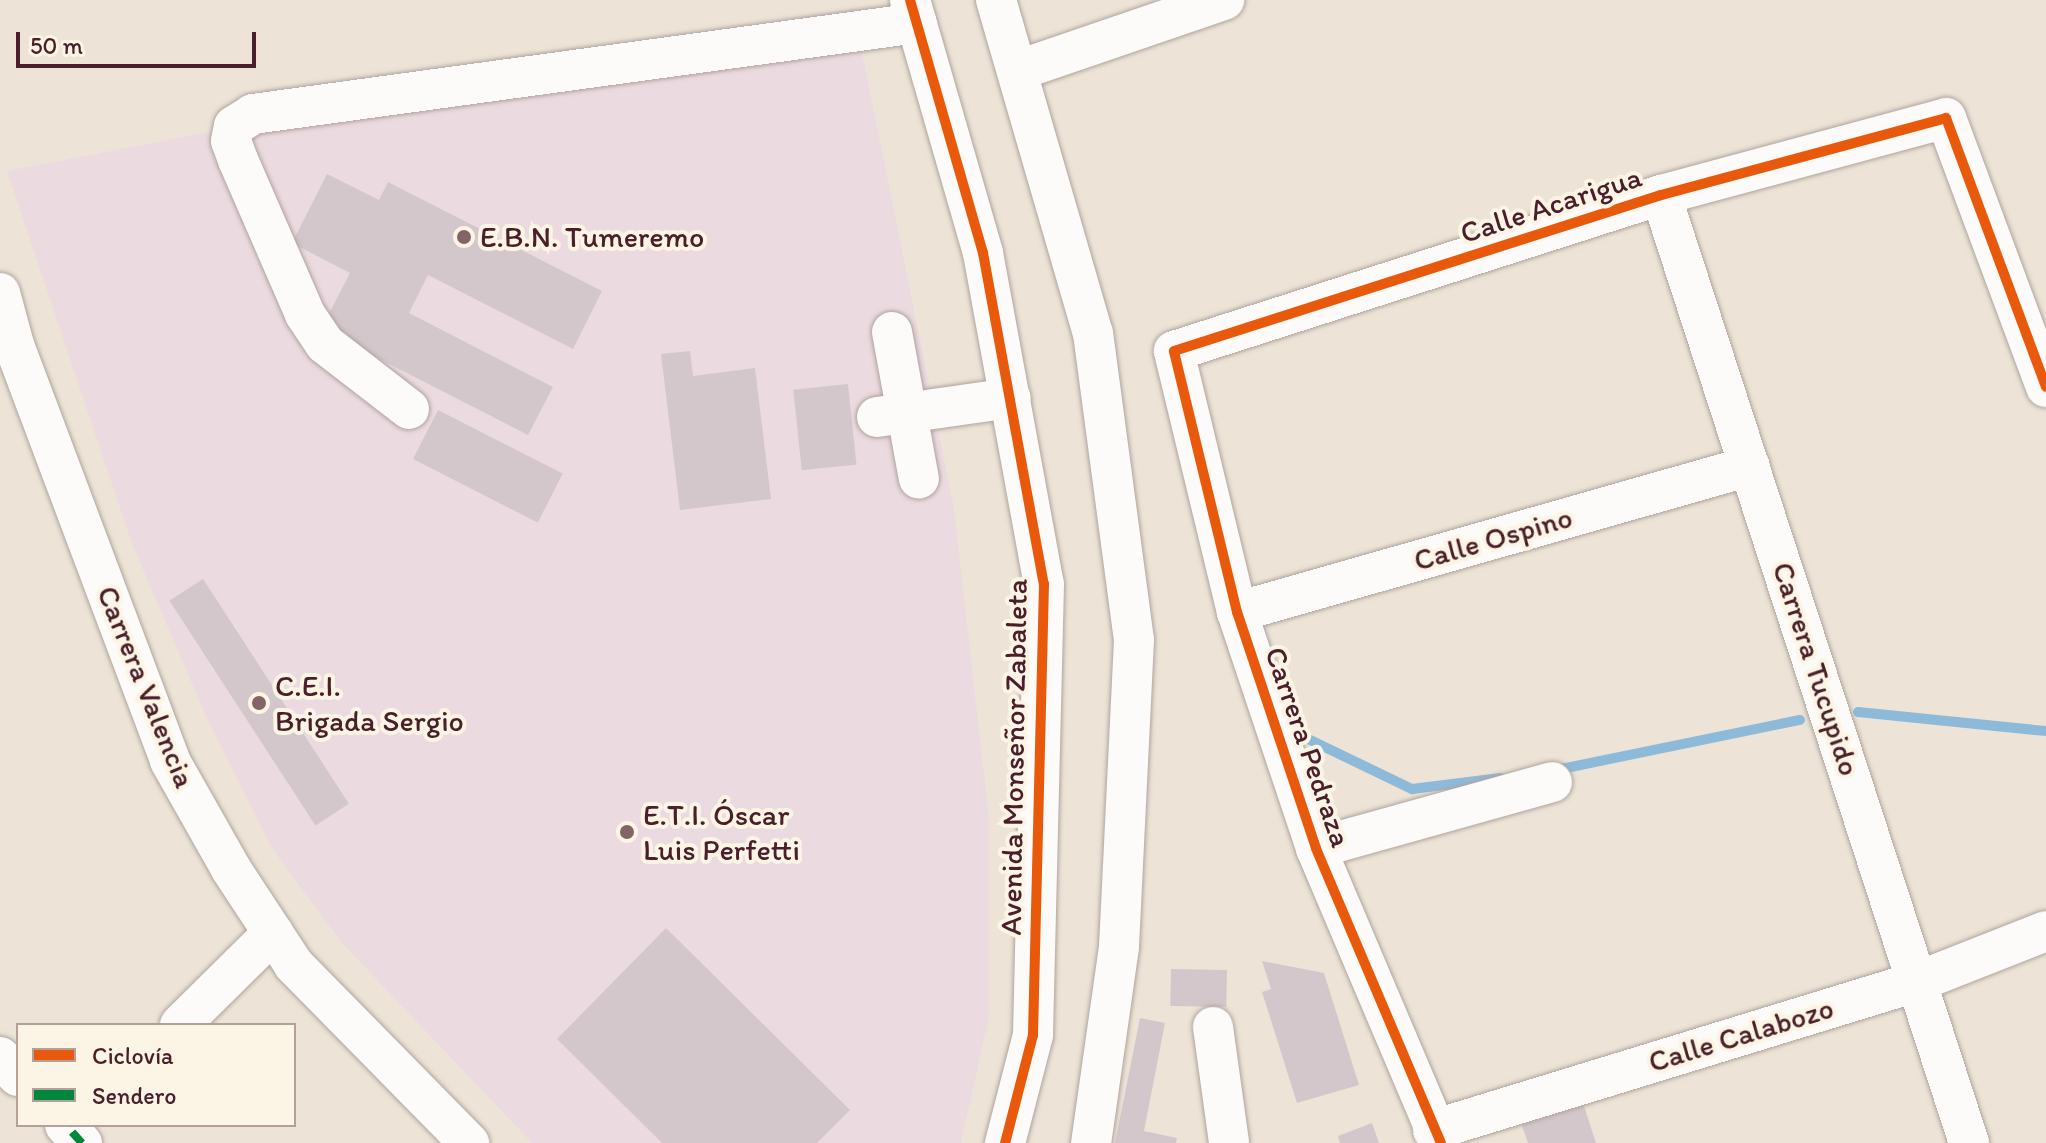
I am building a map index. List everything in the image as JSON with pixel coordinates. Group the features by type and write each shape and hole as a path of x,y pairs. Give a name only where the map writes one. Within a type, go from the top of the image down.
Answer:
{"street":[{"path":"996,0 1019,70 1093,333 1134,640 1119,947 1091,1143"},
{"path":"1019,70 1224,0"},
{"path":"409,409 325,344 305,314 238,160 231,141 234,126 253,114 914,12"},
{"name":"Avenida Monseñor Zabaleta","path":"914,12 983,253 1044,584 1033,1035 1005,1143"},
{"name":"Calle Acarigua","path":"1174,351 1661,195 1946,118 2046,387"},
{"name":"Carrera Tucupido","path":"1661,195 1919,981 1969,1143"},
{"name":"Carrera Valencia","path":"0,293 7,347 170,761 294,965 469,1143"},
{"path":"892,332 894,414 919,479"},
{"name":"Carrera Pedraza","path":"1174,351 1237,612 1316,848 1437,1137"},
{"path":"894,414 1011,398"},
{"name":"Calle Ospino","path":"1237,612 1750,466"},
{"path":"1316,848 1552,782"},
{"name":"Calle Calabozo","path":"1437,1137 1919,981 2046,931"},
{"path":"182,1023 273,933"},
{"path":"1213,1027 1229,1143"},
{"path":"0,1057 16,1074"}],"shaded area":[{"path":"853,8 954,508 989,818 989,1017 961,1143 532,1143 341,942 271,847 208,721 132,544 7,171"}],"building":[{"path":"327,174 379,200 388,182 602,291 573,349 428,275 409,313 553,387 528,435 321,329 350,273 292,243"},
{"path":"690,351 693,376 755,368 771,499 680,510 661,354"},
{"path":"848,384 856,465 802,470 793,390"},
{"path":"438,410 563,474 538,523 413,459"},
{"name":"C.E.I. Brigada Sergio","path":"203,579 349,804 315,826 169,601"},
{"path":"666,928 850,1110 817,1143 662,1143 557,1039"},
{"path":"1262,961 1324,973 1359,1085 1297,1103 1262,992 1271,989"},
{"path":"1171,969 1227,970 1226,1007 1170,1006"},
{"path":"1140,1018 1165,1023 1144,1131 1177,1138 1176,1143 1115,1143"},
{"path":"1582,1100 1596,1143 1528,1143 1520,1120"},
{"path":"1372,1123 1379,1143 1340,1143 1338,1136"}],"waterway":[{"path":"1858,712 2046,731"},
{"path":"1556,770 1800,720"},
{"path":"1306,738 1412,789 1500,778"}],"marked path":[{"path":"72,1132 82,1143"}],"cycle path":[{"path":"910,0 983,253 1044,584 1033,1035 1005,1143"},
{"path":"1441,1143 1316,848 1237,612 1174,351 1661,195 1946,118 2046,387"}],"place":[{"name":"E.B.N. Tumeremo","path":"464,237"},
{"name":"C.E.I. Brigada Sergio","path":"259,703"},
{"name":"E.T.I. Óscar Luis Perfetti","path":"627,832"}]}
